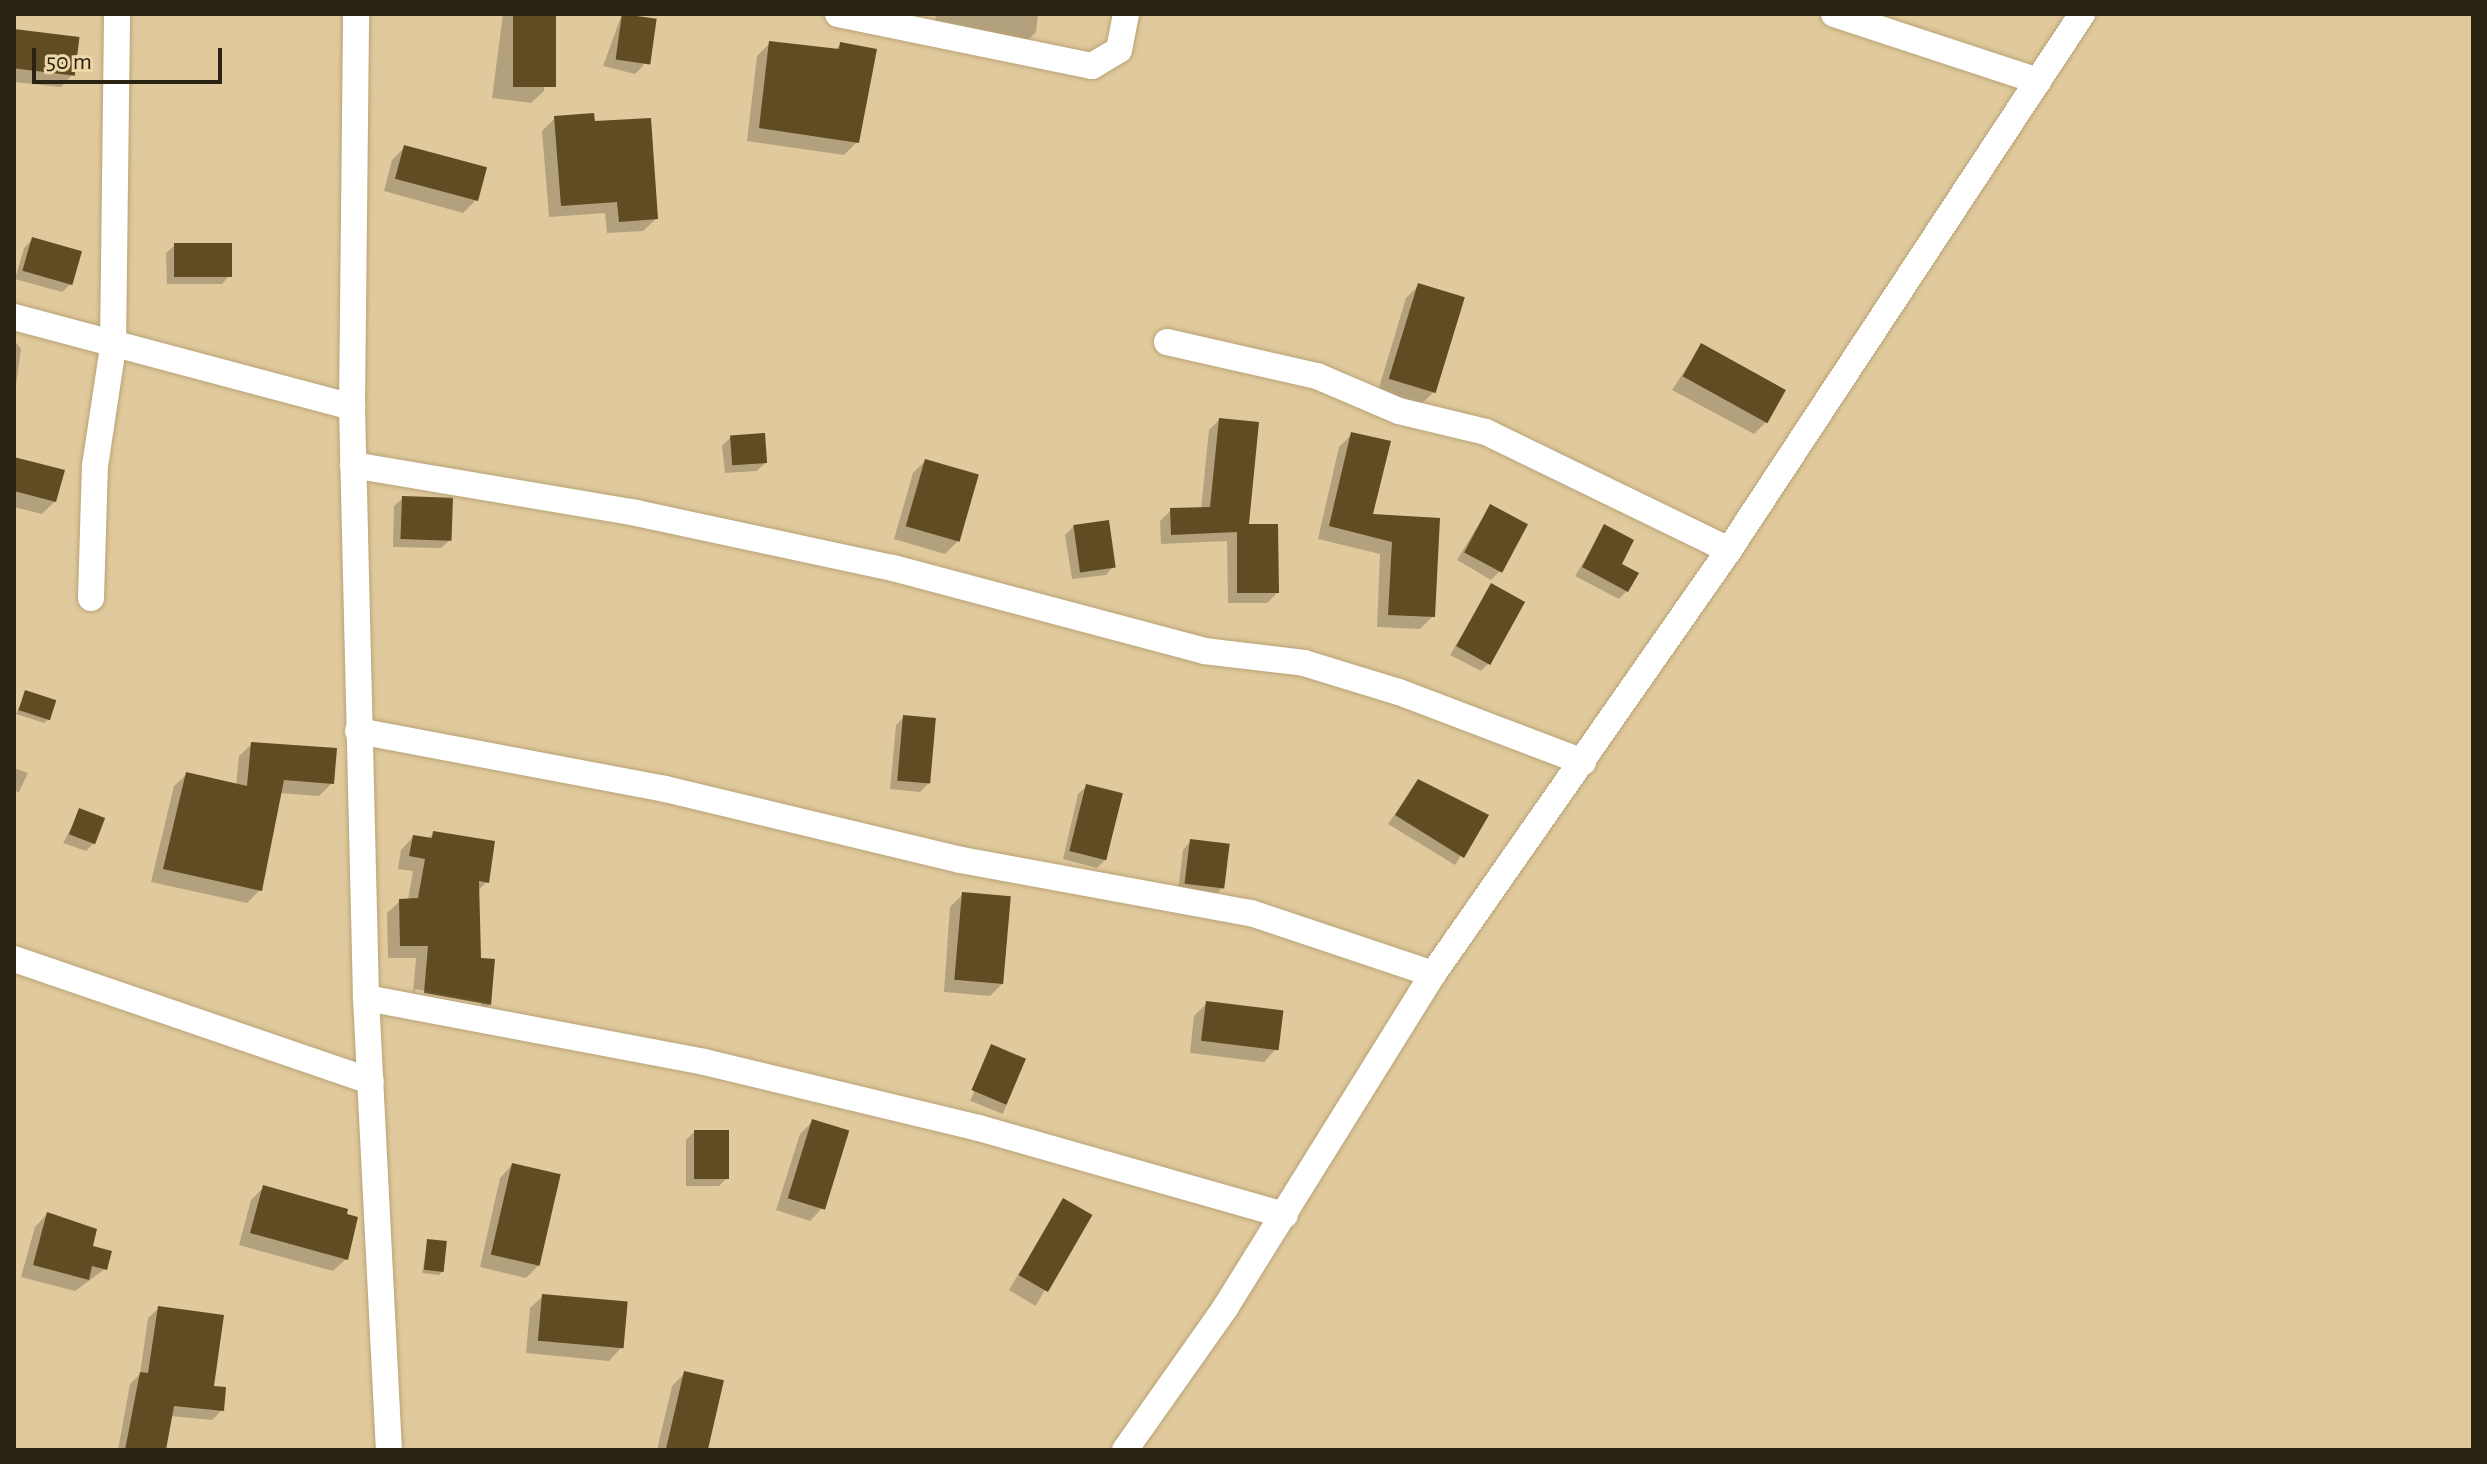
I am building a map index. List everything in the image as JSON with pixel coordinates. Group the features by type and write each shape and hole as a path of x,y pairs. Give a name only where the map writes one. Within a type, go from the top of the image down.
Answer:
{"street":[{"path":"91,598 95,466 113,347 117,14"},
{"path":"356,14 352,407 358,731 366,998 389,1450"},
{"path":"838,14 1092,66 1119,50 1126,14"},
{"path":"1834,14 2038,81"},
{"path":"1125,1450 1285,1215 1433,974 1729,550 2082,14"},
{"path":"14,317 113,347 352,407"},
{"path":"1167,342 1317,376 1399,411 1486,432 1729,550"},
{"path":"353,465 636,513 893,568 1204,651 1304,663 1399,692 1583,762"},
{"path":"358,731 665,789 961,860 1251,913 1433,974"},
{"path":"14,959 371,1081"},
{"path":"366,998 704,1062 979,1128 1285,1215"}],"building":[{"path":"513,14 556,14 556,87 513,87"},
{"path":"622,14 657,19 650,64 616,60"},
{"path":"14,29 80,37 75,76 14,68"},
{"path":"769,41 839,49 840,42 877,49 859,143 759,128"},
{"path":"594,113 595,121 651,118 658,219 619,222 617,202 561,206 554,116"},
{"path":"404,145 487,167 478,201 395,179"},
{"path":"32,237 82,251 72,285 22,271"},
{"path":"174,243 232,243 232,277 174,277"},
{"path":"1418,283 1465,297 1436,393 1389,379"},
{"path":"1701,343 1786,390 1767,423 1683,376"},
{"path":"1219,418 1259,422 1249,524 1278,524 1279,593 1237,593 1237,532 1171,535 1170,508 1210,507"},
{"path":"1351,432 1391,441 1373,514 1440,518 1435,617 1388,615 1392,542 1329,526"},
{"path":"765,433 767,463 732,465 730,435"},
{"path":"14,457 65,470 56,502 14,491"},
{"path":"925,459 979,474 960,542 906,526"},
{"path":"402,496 453,498 451,541 400,539"},
{"path":"1490,504 1528,524 1502,573 1464,553"},
{"path":"1109,520 1116,568 1080,573 1073,525"},
{"path":"1604,524 1634,540 1622,564 1639,573 1628,592 1582,567"},
{"path":"1491,583 1525,602 1490,665 1456,646"},
{"path":"25,690 56,700 50,720 19,710"},
{"path":"903,715 936,718 930,784 897,781"},
{"path":"251,742 337,748 334,784 284,780 262,891 163,869 186,772 247,786"},
{"path":"1418,779 1489,815 1464,858 1395,815"},
{"path":"1086,784 1123,793 1106,860 1069,851"},
{"path":"79,808 105,818 95,844 69,834"},
{"path":"433,831 495,841 489,883 479,881 481,958 495,959 491,1005 424,993 428,946 400,946 399,899 418,898 425,859 409,856 413,835 432,838"},
{"path":"1190,839 1230,844 1224,889 1185,884"},
{"path":"962,892 1011,896 1003,984 954,980"},
{"path":"1206,1001 1283,1011 1279,1050 1201,1041"},
{"path":"991,1044 1026,1059 1006,1105 971,1090"},
{"path":"812,1119 849,1130 825,1210 788,1198"},
{"path":"694,1130 729,1130 729,1179 694,1179"},
{"path":"512,1163 561,1174 540,1266 491,1255"},
{"path":"263,1185 348,1209 347,1214 358,1217 348,1260 250,1233"},
{"path":"1063,1198 1092,1215 1048,1292 1018,1275"},
{"path":"47,1212 97,1229 93,1246 112,1251 107,1270 92,1266 89,1280 33,1265"},
{"path":"427,1239 447,1241 444,1272 424,1270"},
{"path":"542,1294 628,1301 624,1348 538,1341"},
{"path":"158,1306 224,1315 214,1386 226,1387 224,1411 174,1406 166,1450 125,1450 140,1372 148,1373"},
{"path":"684,1371 724,1380 708,1450 666,1450"}]}
